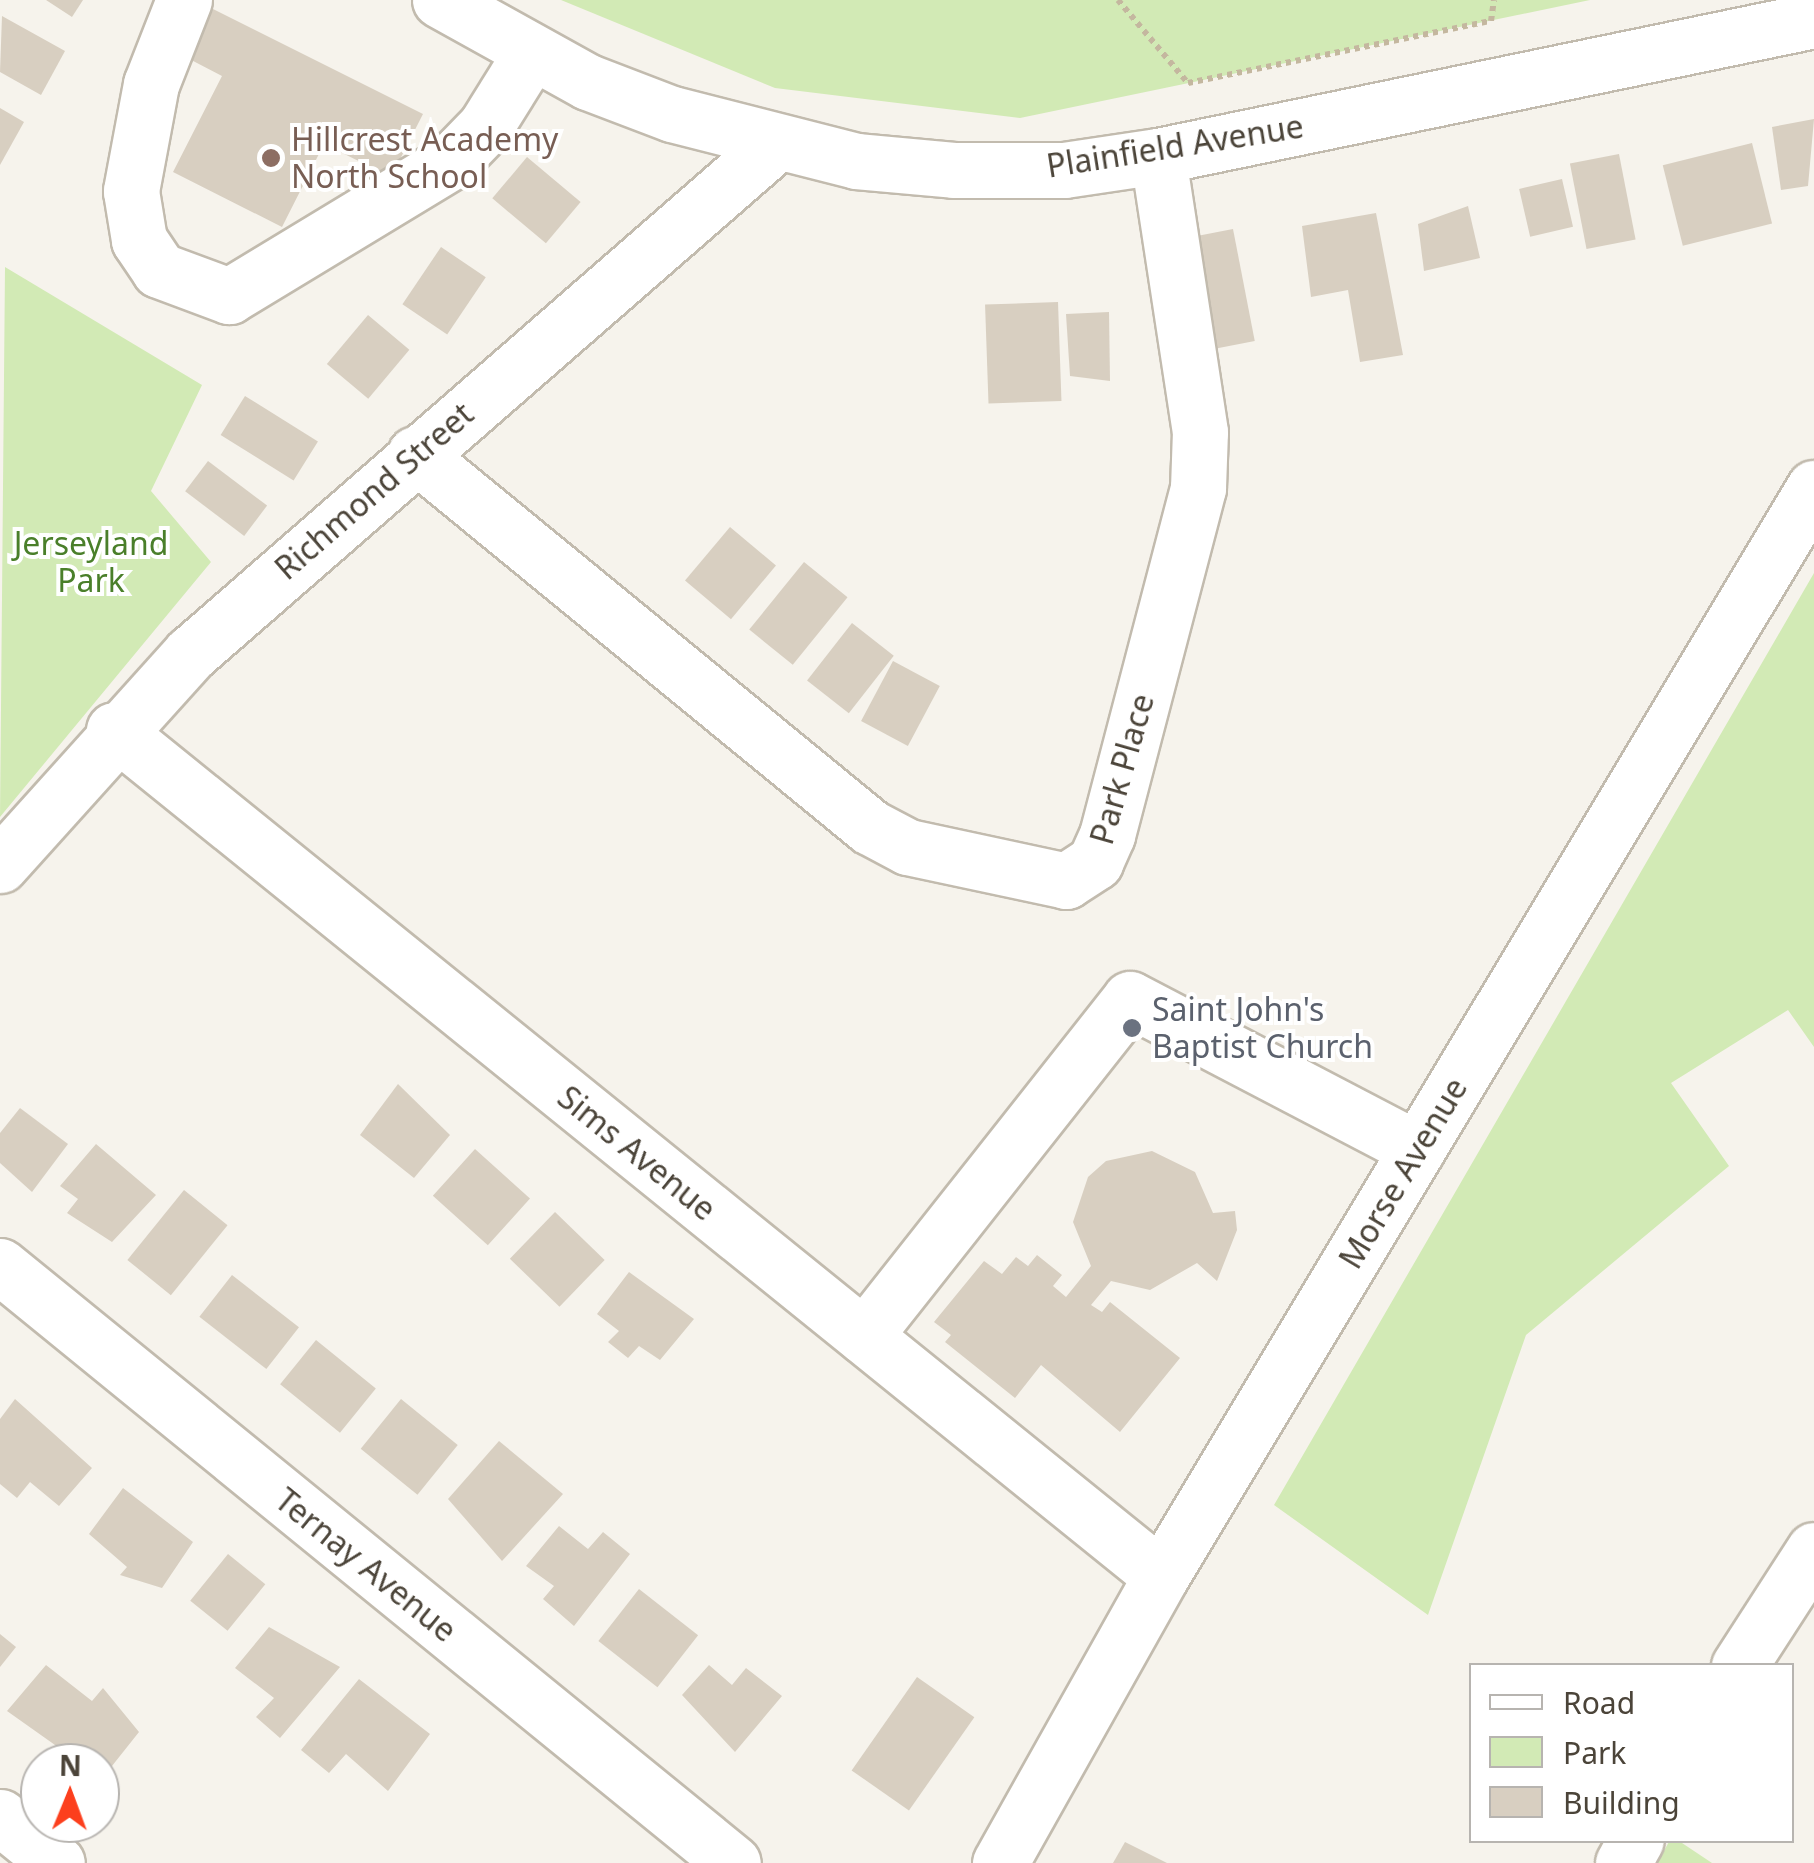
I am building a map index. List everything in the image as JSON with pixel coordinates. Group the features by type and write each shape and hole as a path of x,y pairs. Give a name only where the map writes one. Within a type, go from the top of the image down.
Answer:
{"street":[{"path":"184,0 151,84 132,192 139,240 159,270 229,296 452,160 485,127 531,53"},
{"name":"Plainfield Avenue","path":"440,0 531,53 672,114 774,144 954,170 1064,170 1158,156 1799,11"},
{"name":"Richmond Street","path":"0,865 114,730 415,454 774,144"},
{"name":"Park Place","path":"415,454 870,827 908,847 1066,881 1095,862 1108,835 1198,488 1200,432 1158,156"},
{"name":"Morse Avenue","path":"1000,1863 1161,1576 1814,488"},
{"name":"Sims Avenue","path":"114,730 1161,1576"},
{"path":"864,1336 1130,1000 1417,1149"},
{"name":"Ternay Avenue","path":"0,1266 732,1863"},
{"path":"1741,1663 1814,1550"},
{"path":"0,1816 57,1863"}],"path":[{"path":"1118,0 1188,83 1491,20 1490,2"}],"green space":[{"path":"561,0 1590,0 1020,118 775,88"},
{"name":"Jerseyland Park","path":"5,267 202,385 151,491 211,562 0,817"},
{"path":"1814,573 1814,1047 1788,1010 1671,1083 1729,1166 1526,1335 1428,1615 1274,1505"},
{"path":"1668,1843 1682,1843 1712,1863 1657,1863"}],"building":[{"path":"46,0 83,0 72,17"},
{"path":"197,1 423,114 391,177 324,144 282,227 173,172 222,76 172,50"},
{"path":"2,16 65,51 41,95 0,72"},
{"path":"0,108 24,122 0,165"},
{"path":"1814,119 1808,186 1781,190 1772,127"},
{"path":"1752,143 1772,224 1683,246 1663,165"},
{"path":"1619,154 1636,239 1587,249 1570,164"},
{"path":"527,157 581,202 546,243 492,198"},
{"path":"1562,179 1573,227 1530,237 1519,189"},
{"path":"1468,206 1480,258 1424,271 1418,224"},
{"path":"1376,213 1403,355 1360,362 1348,290 1311,297 1302,226"},
{"path":"1233,229 1255,341 1217,348 1196,236"},
{"path":"441,247 486,277 447,334 402,304"},
{"path":"1058,302 1061,401 988,403 985,305"},
{"path":"1109,312 1110,381 1070,376 1066,314"},
{"path":"368,315 409,350 368,399 327,364"},
{"path":"245,396 318,442 294,481 221,435"},
{"path":"208,461 267,506 244,536 185,491"},
{"path":"730,527 776,566 731,619 685,581"},
{"path":"804,562 848,597 793,665 749,630"},
{"path":"852,623 894,656 849,713 807,681"},
{"path":"893,661 940,686 908,746 861,721"},
{"path":"398,1084 450,1135 414,1178 360,1135"},
{"path":"20,1108 68,1144 32,1192 0,1163 0,1133"},
{"path":"96,1144 156,1195 112,1242 67,1213 78,1199 60,1186"},
{"path":"475,1149 530,1199 488,1245 433,1196"},
{"path":"1152,1151 1195,1172 1213,1213 1235,1211 1237,1230 1217,1281 1197,1263 1150,1290 1111,1281 1091,1305 1102,1312 1110,1302 1180,1358 1120,1432 1041,1365 1015,1398 945,1342 951,1335 934,1322 984,1261 1002,1274 1016,1257 1028,1266 1037,1255 1062,1275 1053,1286 1066,1297 1091,1266 1073,1222 1088,1177 1106,1161"},
{"path":"184,1190 228,1225 171,1295 127,1260"},
{"path":"555,1212 605,1260 559,1307 510,1259"},
{"path":"629,1272 694,1319 660,1360 639,1346 628,1358 608,1342 619,1331 597,1314"},
{"path":"232,1275 299,1327 266,1369 199,1317"},
{"path":"316,1340 376,1388 340,1433 280,1384"},
{"path":"15,1399 92,1468 59,1506 30,1482 17,1498 0,1484 0,1419"},
{"path":"401,1399 458,1445 417,1495 361,1449"},
{"path":"499,1441 563,1494 502,1561 448,1499"},
{"path":"123,1488 193,1542 162,1588 120,1575 127,1567 89,1534"},
{"path":"559,1526 588,1549 603,1532 630,1554 574,1626 543,1599 554,1586 526,1566"},
{"path":"228,1554 265,1584 228,1631 190,1601"},
{"path":"639,1589 698,1635 657,1687 598,1641"},
{"path":"269,1627 340,1667 280,1738 256,1717 274,1698 235,1668"},
{"path":"0,1634 16,1647 0,1667"},
{"path":"46,1665 92,1701 103,1688 139,1732 120,1756 120,1743 52,1743 7,1711"},
{"path":"709,1665 732,1685 746,1668 782,1696 735,1752 682,1695"},
{"path":"917,1677 974,1717 909,1811 852,1770"},
{"path":"359,1679 430,1734 388,1791 346,1754 329,1773 301,1750"},
{"path":"1125,1842 1167,1863 1113,1863"}],"place":[{"name":"Hillcrest Academy North School","path":"271,158"},
{"name":"Saint John's Baptist Church","path":"1132,1028"}]}
